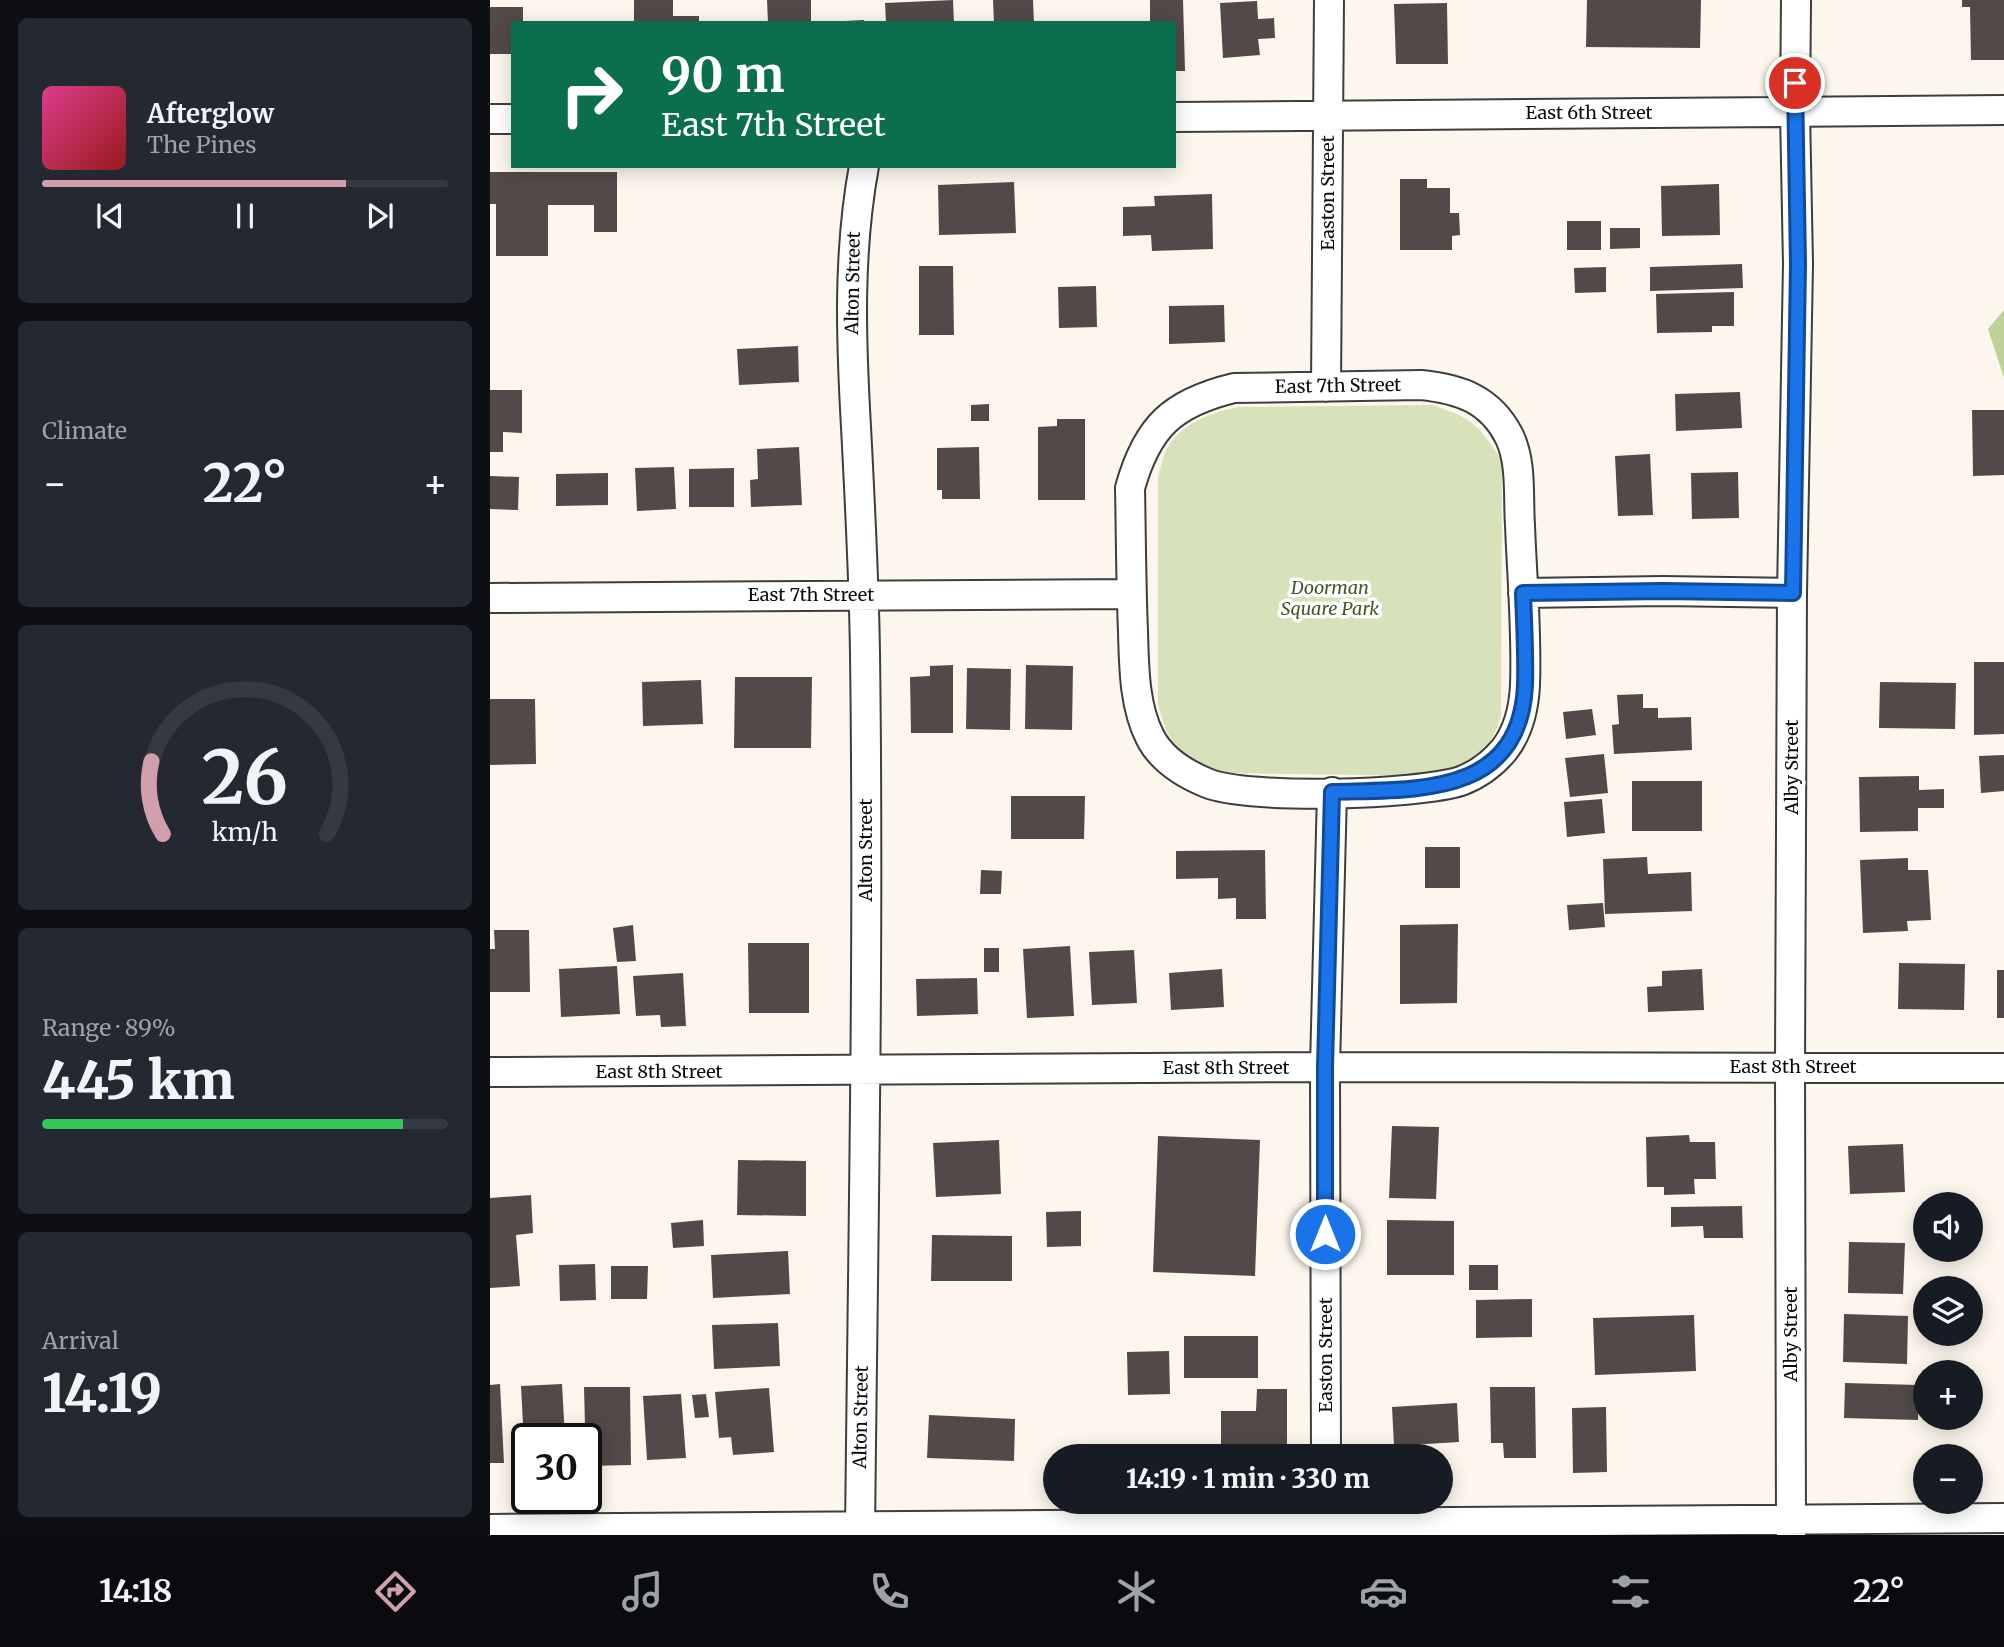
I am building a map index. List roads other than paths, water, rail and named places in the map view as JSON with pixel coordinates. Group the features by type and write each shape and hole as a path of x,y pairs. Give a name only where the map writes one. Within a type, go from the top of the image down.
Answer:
{"street":[{"name":"Easton Street","path":"1326,387 1329,0"},
{"name":"Alby Street","path":"1791,1527 1790,1067 1798,264 1796,0"},
{"name":"East 6th Street","path":"1176,117 2004,110"},
{"path":"490,119 511,119"},
{"name":"Alton Street","path":"860,1530 867,796 864,594 852,348 852,257 856,208 864,168"},
{"name":"East 7th Street","path":"490,598 1131,594 1130,488 1138,460 1153,433 1178,409 1200,398 1234,388 1421,385 1451,388 1476,399 1493,414 1509,436 1516,458 1523,593"},
{"path":"1131,594 1134,669 1139,704 1151,739 1161,753 1174,765 1207,783 1227,788 1332,792 1441,786 1478,773 1502,753 1518,725 1525,687 1523,593 1793,593"},
{"name":"Easton Street","path":"1326,1444 1325,1067 1332,792"},
{"name":"East 8th Street","path":"490,1072 1325,1067 2004,1069"},
{"path":"490,1529 860,1530 1326,1520 1791,1527 2004,1518"}],"park label":[{"name":"Doorman Square Park","path":"1330,598"}]}
